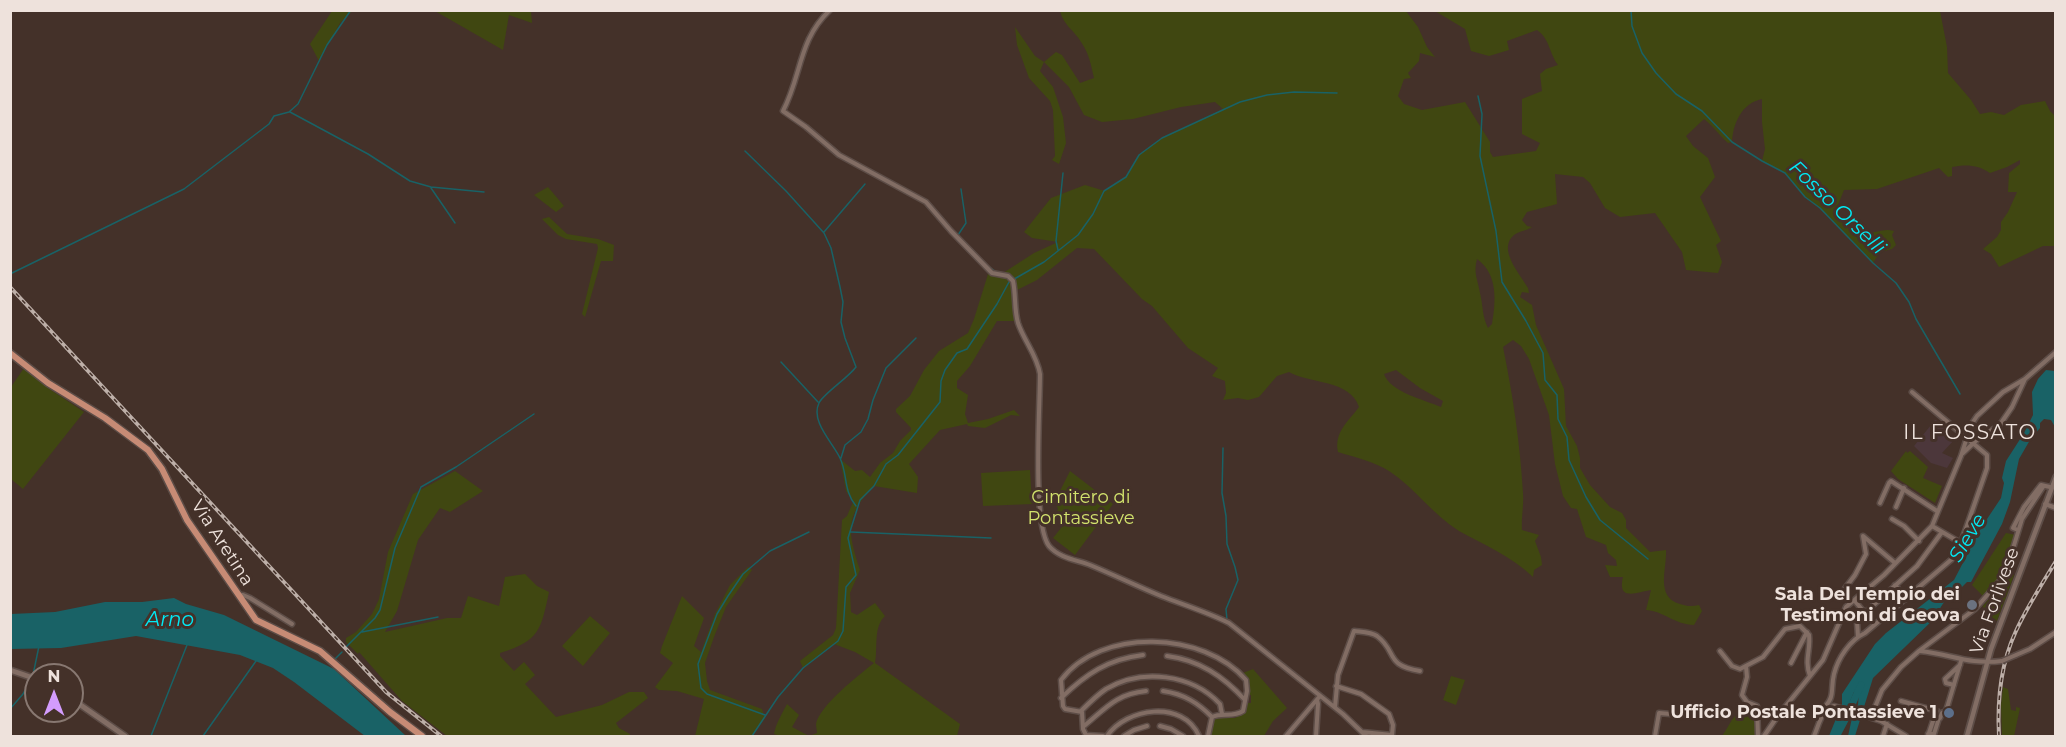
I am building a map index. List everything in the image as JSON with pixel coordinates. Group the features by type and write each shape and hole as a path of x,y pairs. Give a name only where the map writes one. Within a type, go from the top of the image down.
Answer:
{"main road":[{"name":"Via Aretina","path":"10,353 48,383 105,418 157,459 187,520 256,620 320,651 390,712 422,736"},
{"path":"84,707 125,736"}],"street":[{"path":"830,10 816,24 809,38 790,98 783,111 839,155 926,202 992,273 1008,276 1013,281 1019,327 1038,362 1040,374 1039,511 1049,545 1067,558 1210,613 1229,623 1319,700 1335,707 1366,736"},
{"path":"1764,736 1823,660 1842,614 1932,526 1961,456 1966,438 1977,416 1996,398 2025,379 2055,352"},
{"path":"1961,456 1973,443 1999,426 2012,407 2025,379"},
{"path":"2010,389 2017,395"},
{"path":"1815,736 1823,709 1832,697 1833,676 1840,659 1858,636 1865,633 1952,559 1961,543 1988,462 1987,455 1912,392"},
{"name":"Via Forlivese","path":"1967,736 1986,663 2055,477"},
{"path":"1880,502 1890,481 1896,482 1937,511"},
{"path":"1869,717 1886,685 1901,667 1975,609 2005,575 2018,530 2027,509 2043,487 2050,487"},
{"path":"1896,507 1904,488"},
{"path":"2044,504 2055,508"},
{"path":"1892,519 1904,526 1919,541"},
{"path":"1932,526 1961,543"},
{"path":"1858,636 1857,622 1864,612 1917,566 1942,532"},
{"path":"1843,591 1865,556 1863,536 1895,563"},
{"path":"1895,585 1906,599"},
{"path":"239,596 250,597 292,624"},
{"path":"1854,600 1864,612"},
{"path":"1720,651 1736,669 1746,666 1763,657 1785,629 1800,627 1807,632 1810,640 1806,656 1810,677"},
{"path":"1335,707 1336,686 1354,631 1374,634 1397,663 1408,669 1420,671"},
{"path":"1791,663 1807,632"},
{"path":"1919,651 1933,652 1961,663 2002,661 2030,649 2055,632"},
{"path":"1081,711 1065,709 1062,705 1060,683 1062,678 1089,658 1123,644 1155,641 1195,648 1229,665 1246,681 1244,710 1240,714 1222,714 1212,717"},
{"path":"1061,697 1080,680 1101,667 1125,657 1143,655"},
{"path":"1167,656 1190,661 1213,671 1228,682 1246,701"},
{"path":"1928,735 1933,719 1946,711 1961,663"},
{"path":"1954,685 1946,683 1945,679 1961,663"},
{"path":"1746,666 1748,677 1742,695 1747,702 1757,706 1758,736"},
{"path":"1081,711 1095,697 1112,686 1129,680 1150,677 1180,681 1201,689 1219,703 1222,714"},
{"path":"1336,686 1361,694 1389,714 1392,720 1392,735 1361,732"},
{"path":"1083,726 1117,698 1146,691"},
{"path":"1163,691 1189,699 1201,706 1212,717"},
{"path":"1286,736 1319,700"},
{"path":"1316,736 1319,700"},
{"path":"1901,700 1938,715"},
{"path":"1823,714 1831,706 1837,706 1887,724 1906,736"},
{"path":"1081,711 1087,735 1105,736 1127,718 1155,712 1168,713 1181,718 1194,728 1199,736"},
{"path":"1655,736 1659,713 1682,715"},
{"path":"1208,736 1212,717"},
{"path":"1882,736 1887,724"},
{"path":"1124,736 1147,726"},
{"path":"1160,726 1183,736"}],"shaded area":[{"path":"1935,420 1943,423 1955,439 1942,453 1953,458 1947,468 1931,463 1914,446"}],"green space":[{"path":"332,11 352,11 340,23 319,61 310,44"},
{"path":"435,11 531,11 532,23 509,15 503,50"},
{"path":"1060,11 1406,11 1435,57 1420,53 1419,61 1408,73 1411,78 1404,79 1398,96 1404,104 1422,110 1465,102 1490,142 1490,152 1493,157 1536,151 1540,143 1522,134 1522,99 1542,91 1540,74 1558,65 1547,42 1537,30 1507,41 1509,50 1489,56 1471,51 1465,29 1435,11 1940,11 1947,47 1948,73 1980,114 1991,112 2004,115 2021,105 2045,101 2055,116 2055,246 2043,246 1999,267 1991,254 1983,249 1997,237 2001,230 2001,222 2017,192 2008,192 2009,173 2020,164 2020,160 1990,173 1977,167 1962,166 1952,167 1952,176 1948,177 1939,168 1877,189 1844,190 1834,215 1850,227 1864,233 1894,231 1892,235 1896,245 1892,249 1880,252 1873,263 1820,208 1805,197 1785,173 1762,161 1765,149 1762,99 1744,109 1734,128 1732,142 1728,143 1704,119 1686,136 1693,146 1708,158 1715,177 1700,197 1721,241 1716,245 1722,262 1718,273 1686,270 1682,252 1655,213 1620,217 1605,208 1590,183 1583,177 1555,174 1557,204 1527,212 1522,220 1527,226 1532,227 1514,235 1509,241 1509,254 1528,288 1529,293 1522,292 1520,297 1532,305 1536,325 1564,389 1566,426 1577,446 1580,468 1590,485 1610,507 1622,513 1626,520 1626,528 1650,552 1666,550 1664,582 1667,595 1680,604 1699,605 1702,611 1694,625 1681,623 1657,612 1646,610 1651,590 1626,593 1622,585 1623,577 1610,577 1605,565 1617,566 1616,560 1608,553 1606,545 1586,537 1577,509 1571,508 1563,496 1555,464 1549,415 1529,359 1521,346 1513,340 1503,347 1520,456 1523,498 1522,530 1539,535 1535,541 1542,565 1534,570 1533,577 1507,557 1450,525 1389,471 1371,462 1338,452 1340,433 1359,407 1347,391 1289,372 1277,376 1259,397 1248,400 1238,398 1223,400 1226,393 1225,381 1212,376 1218,368 1188,348 1152,306 1142,299 1094,249 1077,248 1037,280 1015,291 1017,321 997,321 970,366 957,381 957,388 968,395 965,414 968,423 1014,410 1020,416 1011,415 985,428 967,424 940,430 909,464 918,477 917,493 874,486 857,507 853,516 851,535 860,570 850,593 851,612 857,615 875,603 885,616 877,632 875,663 960,724 957,736 809,736 817,733 816,724 824,708 850,682 874,663 834,644 803,668 800,661 833,635 836,628 842,520 847,516 853,502 846,491 840,459 855,471 862,470 870,477 880,463 893,453 900,441 911,430 896,409 910,396 924,370 939,351 968,333 989,271 1000,275 1034,253 1058,242 1032,238 1024,232 1051,198 1085,185 1105,191 1126,177 1139,155 1162,138 1223,109 1215,102 1181,107 1133,119 1102,122 1084,115 1069,87 1044,62 1056,52 1062,55 1080,83 1094,78 1086,50","holes":["1477,259 1489,272 1494,288 1492,324 1488,328 1476,276","1396,370 1420,388 1443,401 1441,407 1409,395 1393,386 1384,374"]},
{"path":"1015,27 1035,56 1044,62 1040,71 1053,87 1063,117 1066,143 1059,164 1052,160 1055,156 1053,110 1050,101 1029,78 1017,45"},
{"path":"548,187 564,206 556,212 534,195"},
{"path":"549,217 567,234 598,239 614,245 613,261 601,261 585,317 582,314 598,248 597,244 566,239 558,235 542,219"},
{"path":"24,368 48,388 84,412 23,489 11,479 11,387"},
{"path":"1906,451 1907,453 1910,451 1928,467 1923,478 1942,486 1935,503 1898,479 1891,471"},
{"name":"Cimitero di Pontassieve","path":"1030,470 1032,504 983,506 981,473"},
{"path":"455,471 483,491 450,512 440,508 418,540 397,611 385,632 447,618 461,618 468,596 499,606 505,577 525,574 537,586 549,592 544,615 541,624 531,638 523,644 500,653 500,656 514,671 524,662 535,675 525,684 556,717 602,705 629,692 644,692 648,698 616,723 619,728 630,734 629,736 447,736 402,701 359,652 358,654 346,642 346,638 356,632 372,614 379,599 388,552 413,494"},
{"name":"Cimitero di Pontassieve","path":"1070,471 1113,504 1075,555 1053,538 1065,523 1055,515 1058,509 1055,501"},
{"path":"2006,533 2016,535 2004,575 1984,597 1972,585"},
{"path":"748,567 752,570 726,607 714,637 705,663 707,681 710,690 762,709 765,718 752,736 695,736 704,699 677,691 659,690 655,687 673,663 660,653 662,646 682,596 704,618 694,646 701,652 715,614 730,585"},
{"path":"2011,574 2014,575 1997,621 1982,610 1983,606"},
{"path":"590,616 610,633 583,666 562,646"},
{"path":"1253,669 1287,708 1273,721 1264,736 1210,736 1215,718 1235,718 1245,712 1248,703 1251,703 1251,695 1248,695 1248,680 1243,673"},
{"path":"1451,676 1465,680 1456,705 1443,700"},
{"path":"2003,687 2008,689 2011,710 2016,711 2016,707 2020,708 2014,736 2002,736"},
{"path":"787,704 799,715 792,727 809,736 774,734"},
{"path":"1750,708 1756,709 1757,736 1722,736 1736,715"}],"water":[{"name":"Sieve","path":"2046,370 2055,371 2055,427 2051,420 2044,419 2019,459 2010,502 2002,524 1971,582 1967,582 1946,600 1937,616 1873,678 1855,736 1848,736 1852,718 1856,714 1854,709 1858,705 1859,691 1854,692 1848,706 1854,708 1849,711 1850,718 1841,735 1829,736 1842,704 1842,694 1875,644 1954,580 1981,528 2001,498 2006,461 2033,415 2032,392 2038,379"},
{"name":"Arno","path":"174,598 186,604 224,615 334,669 406,736 365,736 273,668 240,655 136,636 61,648 11,649 11,614 55,612 105,602 142,602"}],"waterway":[{"path":"10,274 184,189 269,124 274,116 289,112 298,104 327,45 351,10"},
{"name":"Fosso Orselli","path":"1631,10 1632,26 1642,53 1656,73 1676,94 1702,111 1732,142 1785,173 1805,197 1820,208 1873,263 1896,283 1960,394"},
{"path":"752,736 778,697 803,668 838,641 843,631 846,587 856,575 848,538 860,500 874,486 886,464 898,455 940,402 941,381 945,370 957,353 967,349 1009,282 1044,262 1078,235 1093,214 1104,191 1126,177 1139,155 1162,138 1240,102 1267,95 1294,92 1337,93"},
{"path":"1478,96 1482,114 1480,156 1496,231 1502,282 1543,353 1545,380 1557,395 1558,419 1567,437 1569,460 1586,497 1600,520 1648,559"},
{"path":"290,112 368,154 410,181 431,187 484,192"},
{"path":"745,151 824,233 831,248 843,302 841,322 856,367 821,399 817,410 820,424 840,458 847,488 856,506"},
{"path":"1058,250 1056,241 1063,173"},
{"path":"824,232 865,184"},
{"path":"431,188 455,223"},
{"path":"961,189 966,223 958,235 980,258"},
{"path":"988,266 996,272"},
{"path":"841,458 845,445 861,432 868,419 886,368 916,338"},
{"path":"781,362 818,402"},
{"path":"345,648 380,610 395,548 421,487 456,467 534,414"},
{"path":"1223,448 1222,493 1227,544 1238,580 1226,609 1227,620"},
{"path":"765,715 707,694 701,688 698,664 717,614 743,574 770,551 809,532"},
{"path":"851,532 991,538"},
{"path":"362,632 438,617"},
{"path":"151,736 187,645"},
{"path":"35,663 39,646"},
{"path":"335,659 342,652"},
{"path":"203,736 256,661"},
{"name":"Sieve","path":"1848,713 1861,685"},
{"path":"10,709 24,692"}],"railway":[{"path":"10,287 386,692 441,736"},
{"path":"1999,736 2000,696 2011,643 2020,622 2056,561"}],"place":[{"name":"Sala Del Tempio dei Testimoni di Geova","path":"1972,605"},
{"name":"Ufficio Postale Pontassieve 1","path":"1949,713"}],"district":[{"name":"IL FOSSATO","path":"1970,433"}]}
